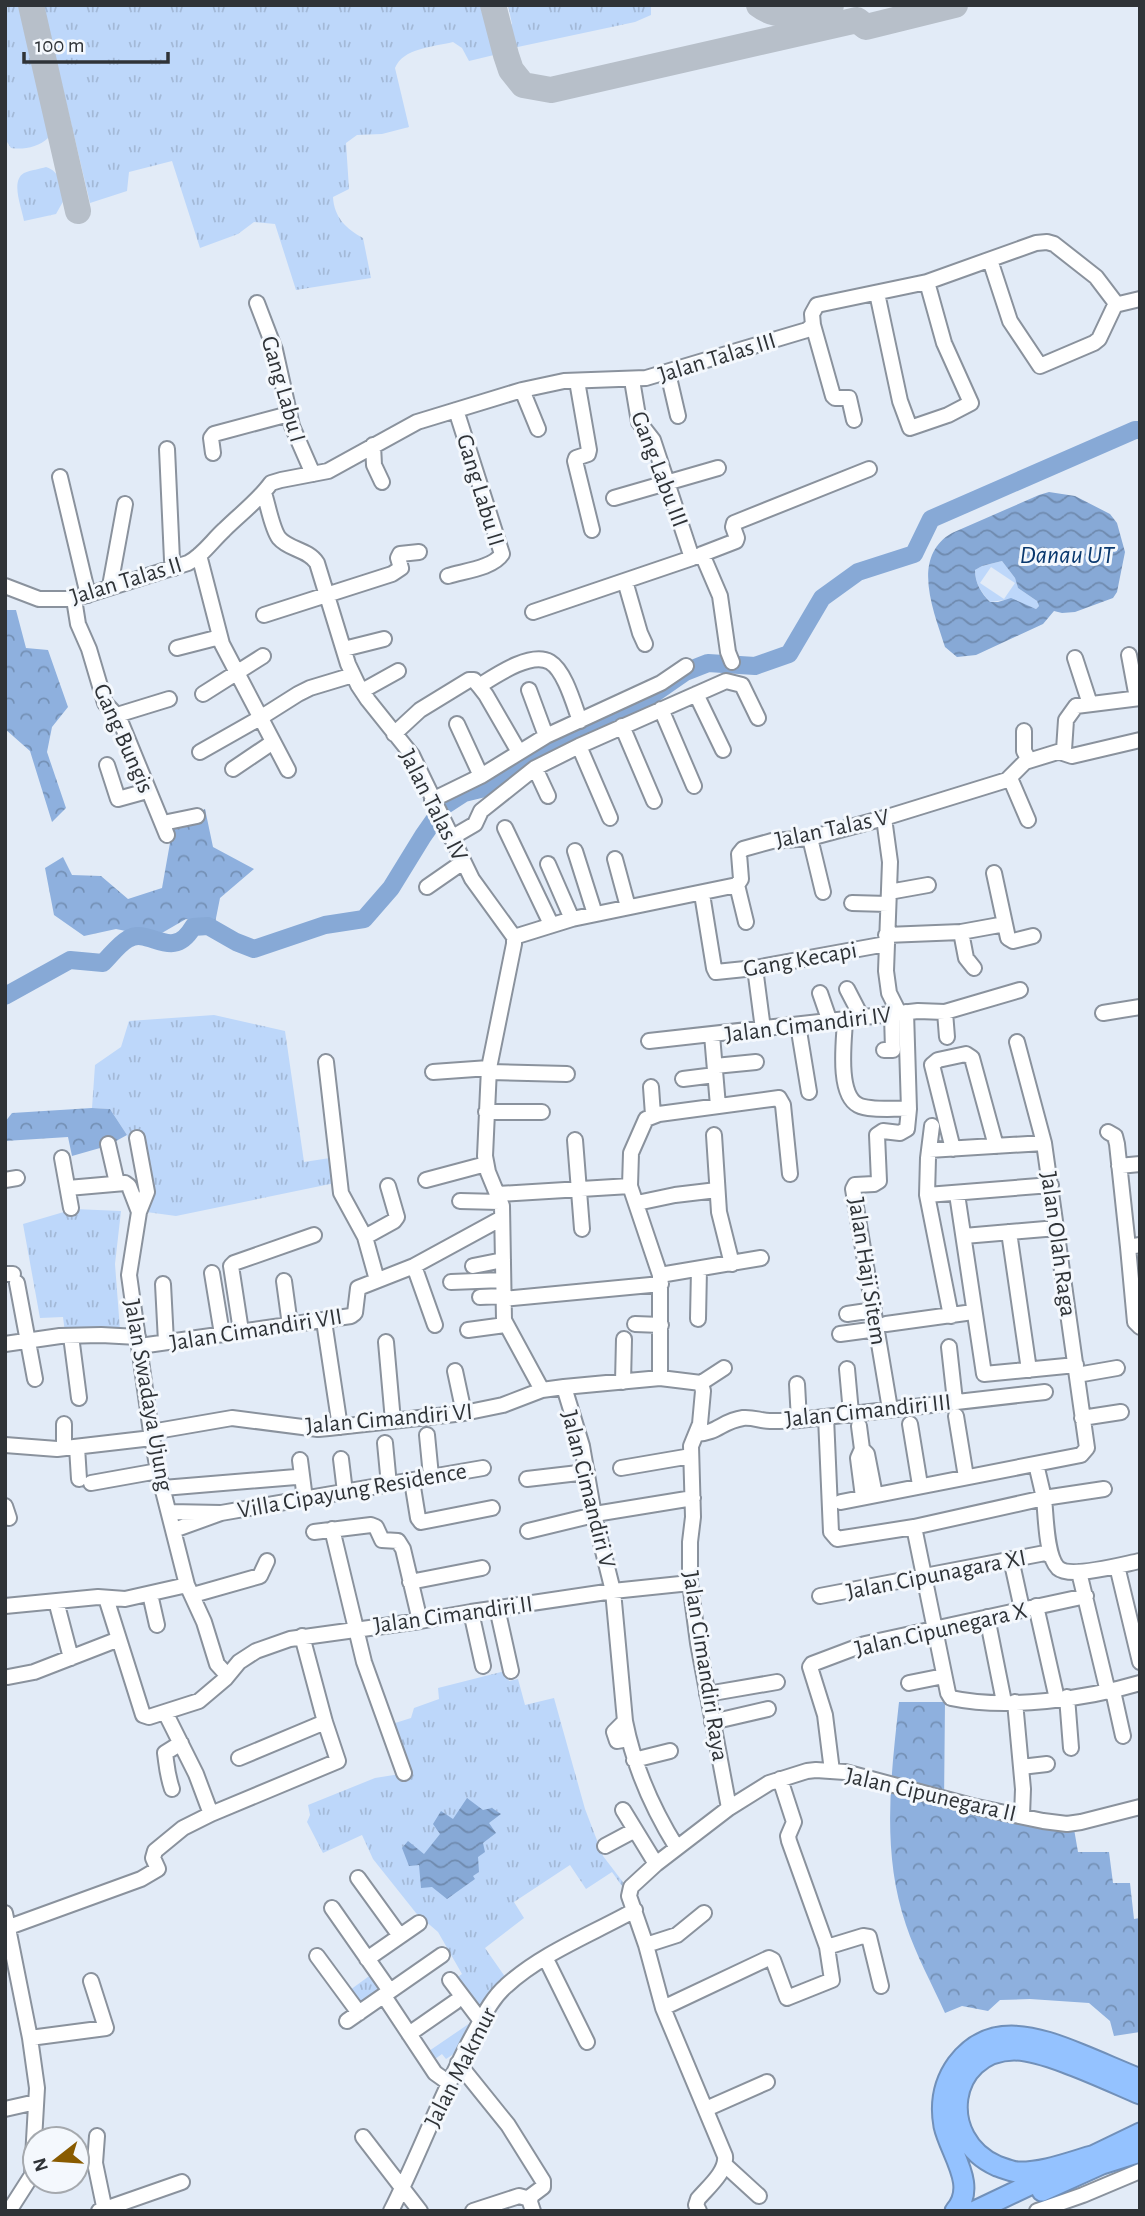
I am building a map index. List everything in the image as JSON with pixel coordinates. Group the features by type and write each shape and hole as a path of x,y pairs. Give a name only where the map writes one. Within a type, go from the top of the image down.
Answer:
{"highway":[{"path":"955,2211 964,2199 965,2192 963,2176 944,2127 943,2096 956,2067 978,2044 1015,2035 1035,2038 1140,2079"},
{"path":"1140,2094 1032,2052 1014,2050 986,2057 975,2066 961,2087 957,2099 958,2123 970,2147 985,2161 1004,2169 1015,2172 1040,2170 1140,2149"},
{"path":"1000,2211 1054,2201 1073,2177 1140,2133"},
{"path":"975,2211 1097,2160"}],"street":[{"path":"854,421 849,398 833,396 811,314 817,305 927,282 1036,243 1051,242 1096,277 1116,303 1140,299"},
{"path":"990,260 1007,313 1040,366 1097,341 1116,303"},
{"path":"877,293 900,401 910,428 948,415 971,403 939,328 927,282"},
{"name":"Gang Labu I","path":"257,303 275,350 298,444 313,474"},
{"name":"Jalan Talas III","path":"264,494 275,481 313,474 340,465 417,422 555,382 632,380 668,373 805,331 813,325"},
{"path":"668,373 678,416"},
{"name":"Gang Labu III","path":"632,380 639,422 652,438 697,556 720,596 728,652 732,662"},
{"path":"577,381 589,452 575,460 592,530"},
{"path":"522,390 538,429"},
{"name":"Gang Labu II","path":"448,576 492,563 502,554 456,410"},
{"path":"213,453 211,438 214,433 289,414"},
{"path":"373,445 374,466 382,482"},
{"path":"167,449 174,568"},
{"path":"614,498 719,468"},
{"path":"533,612 737,540 734,523 869,469"},
{"name":"Gang Bungis","path":"60,477 81,597 78,624 89,649 105,704 117,716 165,829 197,816"},
{"name":"Jalan Talas II","path":"5,586 39,599 81,597 174,568 199,555 264,494"},
{"name":"Jalan Talas IV","path":"264,494 276,535 314,559 353,675 362,691 412,755 463,862 514,937"},
{"path":"110,586 125,504"},
{"path":"264,615 398,571 401,568 399,555 419,552"},
{"path":"199,555 220,637 288,770"},
{"path":"625,581 645,644"},
{"path":"177,648 220,637"},
{"path":"344,649 384,639"},
{"path":"1060,752 1064,748 1069,715 1076,706 1138,698 1129,655"},
{"path":"203,694 262,656"},
{"path":"1075,657 1090,704"},
{"path":"479,686 510,667 543,660 552,663 568,688 580,721"},
{"path":"451,838 475,824 481,811 515,764 546,736 661,682 686,666"},
{"path":"362,691 398,671"},
{"path":"200,752 310,688 353,675"},
{"path":"394,734 426,705 469,680 474,680 486,695 515,764"},
{"path":"434,802 481,776 515,764 536,768 622,726 726,681 742,685 758,718"},
{"path":"529,690 546,736"},
{"path":"696,694 723,750"},
{"path":"117,716 169,699"},
{"path":"661,709 694,786"},
{"path":"457,724 481,776"},
{"path":"622,726 654,801"},
{"path":"1024,731 1024,751 1029,760"},
{"name":"Jalan Talas V","path":"737,885 741,879 739,854 743,849 772,841 810,838 884,818 1010,778 1029,760 1060,752 1072,755 1139,740"},
{"path":"233,769 273,742"},
{"path":"579,746 610,818"},
{"path":"107,765 118,799 147,791"},
{"path":"536,768 548,796"},
{"path":"1010,778 1028,820"},
{"path":"816,995 831,1022 845,1084 854,1101 864,1107 909,1109 899,1013 889,993 886,939 890,852 884,818"},
{"path":"505,828 551,924"},
{"path":"810,838 823,892"},
{"path":"575,851 595,914"},
{"path":"615,859 628,907"},
{"path":"428,887 463,862"},
{"path":"548,864 572,919"},
{"path":"994,873 1008,938 1011,940 1033,936"},
{"path":"724,1368 701,1383 660,1378 542,1390 505,1325 502,1217 499,1198 486,1164 486,1112 490,1070 514,937 572,919 737,885 746,922"},
{"path":"852,903 889,898 928,885"},
{"name":"Gang Kecapi","path":"702,894 715,971 719,973 755,968 886,939 961,932 1005,924"},
{"path":"961,932 966,958 974,968"},
{"path":"755,968 763,1029"},
{"path":"847,989 862,1018"},
{"name":"Jalan Cimandiri IV","path":"718,1106 712,1035 899,1013 945,1012 1020,990"},
{"path":"1103,1013 1140,1007"},
{"path":"945,1012 947,1037"},
{"path":"884,1049 893,1050 899,1013"},
{"path":"798,1025 809,1092"},
{"path":"649,1041 712,1035"},
{"name":"Jalan Olah Raga","path":"1017,1042 1044,1143 1087,1448 1081,1455 1036,1464"},
{"path":"953,1149 932,1065 938,1060 967,1054 972,1058 996,1146"},
{"path":"326,1062 341,1193 365,1237 377,1280"},
{"path":"683,1079 756,1062"},
{"path":"433,1072 490,1070 567,1074"},
{"path":"651,1087 653,1115"},
{"path":"660,1378 661,1280 630,1186 631,1153 646,1119 653,1115 779,1098 783,1105 790,1174"},
{"name":"Jalan Haji Sitem","path":"890,1409 882,1326 874,1310 853,1189 855,1185 874,1184 879,1181 877,1135 883,1131 904,1132 907,1129 909,1109"},
{"path":"486,1112 542,1112"},
{"path":"932,1126 927,1195 951,1315"},
{"path":"1108,1132 1116,1138 1134,1246 1135,1322 1140,1327"},
{"path":"714,1135 720,1220 732,1264"},
{"name":"Jalan Swadaya Ujung","path":"137,1138 147,1192 139,1212 130,1275 158,1471 190,1590 207,1630 217,1664 227,1675"},
{"path":"575,1140 582,1229"},
{"path":"929,1150 1044,1143"},
{"path":"108,1144 117,1183"},
{"path":"62,1158 71,1208"},
{"path":"426,1180 486,1164"},
{"path":"1119,1166 1140,1164"},
{"path":"68,1188 117,1183 130,1186 139,1212"},
{"path":"365,1237 397,1217 388,1185"},
{"path":"927,1195 1051,1185"},
{"path":"460,1202 579,1188 630,1186"},
{"path":"637,1203 717,1190"},
{"path":"957,1194 984,1374 1117,1368"},
{"name":"Jalan Cimandiri VII","path":"5,1344 101,1335 166,1342 324,1321 355,1313 358,1289 414,1266 502,1217"},
{"path":"964,1236 1057,1228"},
{"path":"1009,1232 1029,1370"},
{"path":"242,1331 231,1266 314,1235"},
{"path":"480,1297 503,1297 661,1280 699,1269 761,1258"},
{"path":"473,1266 503,1260"},
{"path":"414,1266 435,1325"},
{"path":"698,1319 699,1269"},
{"path":"212,1273 222,1334"},
{"path":"12,1277 35,1379"},
{"path":"451,1282 503,1280"},
{"path":"284,1281 290,1325"},
{"path":"163,1284 166,1342"},
{"path":"847,1314 874,1310"},
{"path":"840,1334 973,1312"},
{"path":"324,1321 340,1427"},
{"path":"635,1324 661,1325"},
{"path":"468,1329 505,1325"},
{"path":"71,1336 79,1398"},
{"path":"623,1382 624,1339"},
{"path":"387,1342 393,1421"},
{"path":"949,1347 966,1477"},
{"path":"847,1369 862,1449 858,1458 869,1496"},
{"path":"456,1371 464,1413"},
{"name":"Jalan Cimandiri Raya","path":"701,1383 703,1391 700,1423 691,1446 693,1498 690,1583 712,1723 729,1808"},
{"path":"797,1384 799,1420"},
{"name":"Jalan Cimandiri V","path":"564,1387 582,1446 613,1591 628,1739 648,1796 677,1848"},
{"name":"Jalan Cimandiri VI","path":"5,1446 70,1448 152,1435 232,1418 318,1429 340,1427 464,1413 503,1405 542,1390"},
{"name":"Jalan Cimandiri III","path":"696,1434 714,1432 725,1422 742,1418 758,1417 766,1421 826,1417 855,1420 890,1409 956,1408 1045,1392"},
{"path":"1082,1418 1121,1412"},
{"path":"826,1417 831,1532 837,1539 914,1527 1044,1498 1104,1489"},
{"path":"64,1424 70,1448 85,1481 158,1471"},
{"path":"909,1424 920,1485"},
{"path":"428,1436 431,1476"},
{"path":"385,1443 389,1485"},
{"path":"621,1468 691,1456"},
{"path":"341,1459 345,1492"},
{"path":"300,1460 305,1499"},
{"path":"841,1502 1036,1464 1044,1498 1051,1556 1058,1568 1079,1572 1140,1561"},
{"name":"Villa Cipayung Residence","path":"174,1530 188,1519 483,1468"},
{"path":"527,1479 587,1472"},
{"path":"163,1488 296,1477"},
{"path":"411,1481 421,1522 492,1508"},
{"path":"528,1531 598,1514 693,1498"},
{"name":"Villa Cipayung Residence","path":"170,1513 188,1519"},
{"path":"314,1532 372,1525 376,1527 382,1540 398,1541 403,1549 420,1621"},
{"path":"914,1527 951,1698 1010,1702 1062,1698 1111,1692 1140,1683"},
{"path":"332,1529 367,1671 404,1773"},
{"name":"Jalan Cipunagara XI","path":"820,1596 1045,1553 1051,1556"},
{"path":"1011,1559 1062,1698 1071,1748"},
{"path":"5,1606 106,1598 125,1600 150,1594 190,1590 260,1576 267,1561"},
{"path":"1117,1566 1140,1662"},
{"path":"410,1582 482,1568"},
{"path":"1079,1572 1123,1736"},
{"name":"Jalan Cimandiri II","path":"227,1675 239,1662 256,1651 276,1642 302,1636 613,1591 690,1583"},
{"path":"150,1594 157,1625"},
{"name":"Jalan Cipunegara X","path":"832,1771 825,1715 813,1679 810,1667 812,1664 864,1644 1086,1595"},
{"path":"106,1598 143,1715 149,1717 199,1701 227,1675"},
{"path":"56,1601 71,1658"},
{"path":"497,1608 511,1671"},
{"path":"471,1612 483,1666"},
{"path":"987,1617 1010,1702 1021,1768 1022,1816"},
{"path":"35,2125 36,2073 30,2038 11,1975 7,1920 141,1879 157,1870 153,1858 155,1851 183,1828 336,1762 338,1757 325,1722 302,1636"},
{"path":"8,1677 26,1674 119,1639"},
{"path":"909,1684 944,1675"},
{"path":"707,1694 777,1682"},
{"path":"712,1723 768,1709"},
{"path":"165,1712 197,1774 211,1814"},
{"path":"239,1758 325,1722"},
{"path":"172,1789 166,1772 165,1753 181,1742"},
{"path":"634,1760 670,1751"},
{"path":"1021,1768 1046,1764"},
{"name":"Jalan Cipunegara II","path":"729,1808 769,1783 807,1770 845,1772 972,1806 1067,1824 1140,1807"},
{"path":"663,2008 769,1958 773,1960 787,1998 831,1982 833,1977 827,1947 788,1838 794,1822 779,1779"},
{"path":"699,2211 696,2205 698,2199 725,2165 726,2156 663,2008 629,1896 631,1887 656,1864 729,1808"},
{"path":"623,1811 656,1864"},
{"path":"605,1846 635,1830"},
{"path":"358,1878 400,1936"},
{"path":"332,1908 368,1959 409,2034 435,2073 449,2083"},
{"name":"Jalan Makmur","path":"391,2211 458,2063 481,2021 503,1989 546,1959 635,1910"},
{"path":"646,1945 682,1933 704,1913"},
{"path":"368,1959 419,1923"},
{"path":"827,1947 863,1936 869,1937 881,1986"},
{"path":"317,1956 353,2017 442,1955"},
{"path":"546,1959 587,2042"},
{"path":"450,1980 481,2021"},
{"path":"30,2038 106,2028 91,1981"},
{"path":"409,2034 455,2002"},
{"path":"458,2063 508,2125 543,2181 543,2187 532,2205 519,2196 473,2211"},
{"path":"706,2109 767,2082"},
{"path":"5,2109 36,2102"},
{"path":"97,2136 95,2163 103,2210 182,2182"},
{"path":"363,2137 420,2211"},
{"path":"725,2165 759,2196"},
{"path":"1037,2211 1054,2201 1083,2195 1140,2171"},
{"path":"1073,2177 1083,2195"},
{"path":"9,2211 21,2194"}],"green space":[{"path":"5,5 19,5 48,128 48,138 36,146 26,148 11,148 5,139"},
{"path":"43,5 483,5 494,55 469,61 462,48 453,42 420,49 399,61 395,68 409,127 382,134 357,135 346,143 349,189 333,197 342,222 363,238 371,278 296,290 275,224 254,222 238,234 200,248 172,161 129,172 127,191 90,203"},
{"path":"508,5 651,5 651,15 635,22 513,48 507,28 512,24"},
{"path":"46,167 58,176 65,198 56,214 24,221 17,188 20,177 24,173"},
{"path":"1002,561 1015,578 1018,588 1037,601 1039,606 1036,609 1011,599 990,602 976,579 975,570","holes":["991,567 1015,583 1004,599 980,583"]},
{"path":"5,610 16,610 26,648 48,650 68,707 52,727 47,752 66,808 52,822 30,751 5,729"},
{"path":"205,809 213,847 254,869 220,898 214,928 186,919 155,937 116,929 84,936 54,915 45,868 63,857 72,875 101,876 128,899 162,888 173,826"},
{"path":"214,1015 285,1031 304,1162 330,1158 335,1183 176,1216 139,1211 139,1179 127,1135 110,1109 92,1108 95,1065 121,1047 129,1021"},
{"path":"110,1109 127,1135 107,1146 72,1156 68,1137 5,1141 5,1122 12,1113"},
{"path":"74,1209 121,1211 115,1264 120,1330 65,1333 63,1317 40,1318 23,1224"},
{"path":"505,1671 509,1681 518,1679 525,1705 554,1698 585,1809 603,1856 629,1890 629,1896 612,1872 586,1889 570,1865 514,1902 524,1918 485,1948 508,1981 478,2019 452,1981 462,1974 438,1932 416,1913 373,1859 362,1835 323,1853 307,1822 310,1815 308,1805 375,1778 400,1774 392,1724 411,1718 414,1708 439,1699 438,1688"},
{"path":"899,1702 945,1702 944,1805 1074,1829 1078,1852 1109,1852 1113,1883 1130,1883 1134,1919 1140,1918 1140,2032 1114,2036 1110,2021 1089,2003 1000,2000 988,2011 962,2006 945,2013 906,1925 893,1870 891,1786"},
{"path":"372,1974 383,1990 361,2006 350,1990"},
{"path":"473,2021 455,2053 446,2059 442,2054 435,2059 429,2051"}],"water":[{"name":"Danau UT","path":"1049,492 1075,496 1110,514 1117,523 1125,552 1117,592 1113,598 1075,612 1054,611 1043,624 976,655 957,657 945,647 931,602 928,570 932,556 939,543 952,533","holes":["1002,561 1015,578 1018,588 1037,601 1039,606 1036,609 1011,598 990,602 979,588 975,570"]},
{"path":"467,1798 483,1810 492,1808 501,1814 489,1823 496,1833 483,1843 485,1852 478,1857 479,1872 473,1876 475,1879 447,1899 432,1887 421,1888 419,1865 409,1866 402,1848 408,1841 424,1854 440,1834 433,1824 441,1811 453,1819"}],"waterway":[{"path":"5,996 70,960 103,963 121,944 136,936 160,942 177,942 193,927 208,926 254,949 325,925 364,919 391,888 444,806 464,793 493,786 507,771 536,750 639,704 685,672 708,663 755,666 789,654 822,598 858,572 914,554 931,519 1140,430"}],"taxiway":[{"path":"31,5 78,211"},
{"path":"493,5 511,70 523,85 551,90 857,20 866,27 955,5"},
{"path":"759,5 767,10 785,14 831,5"}]}
